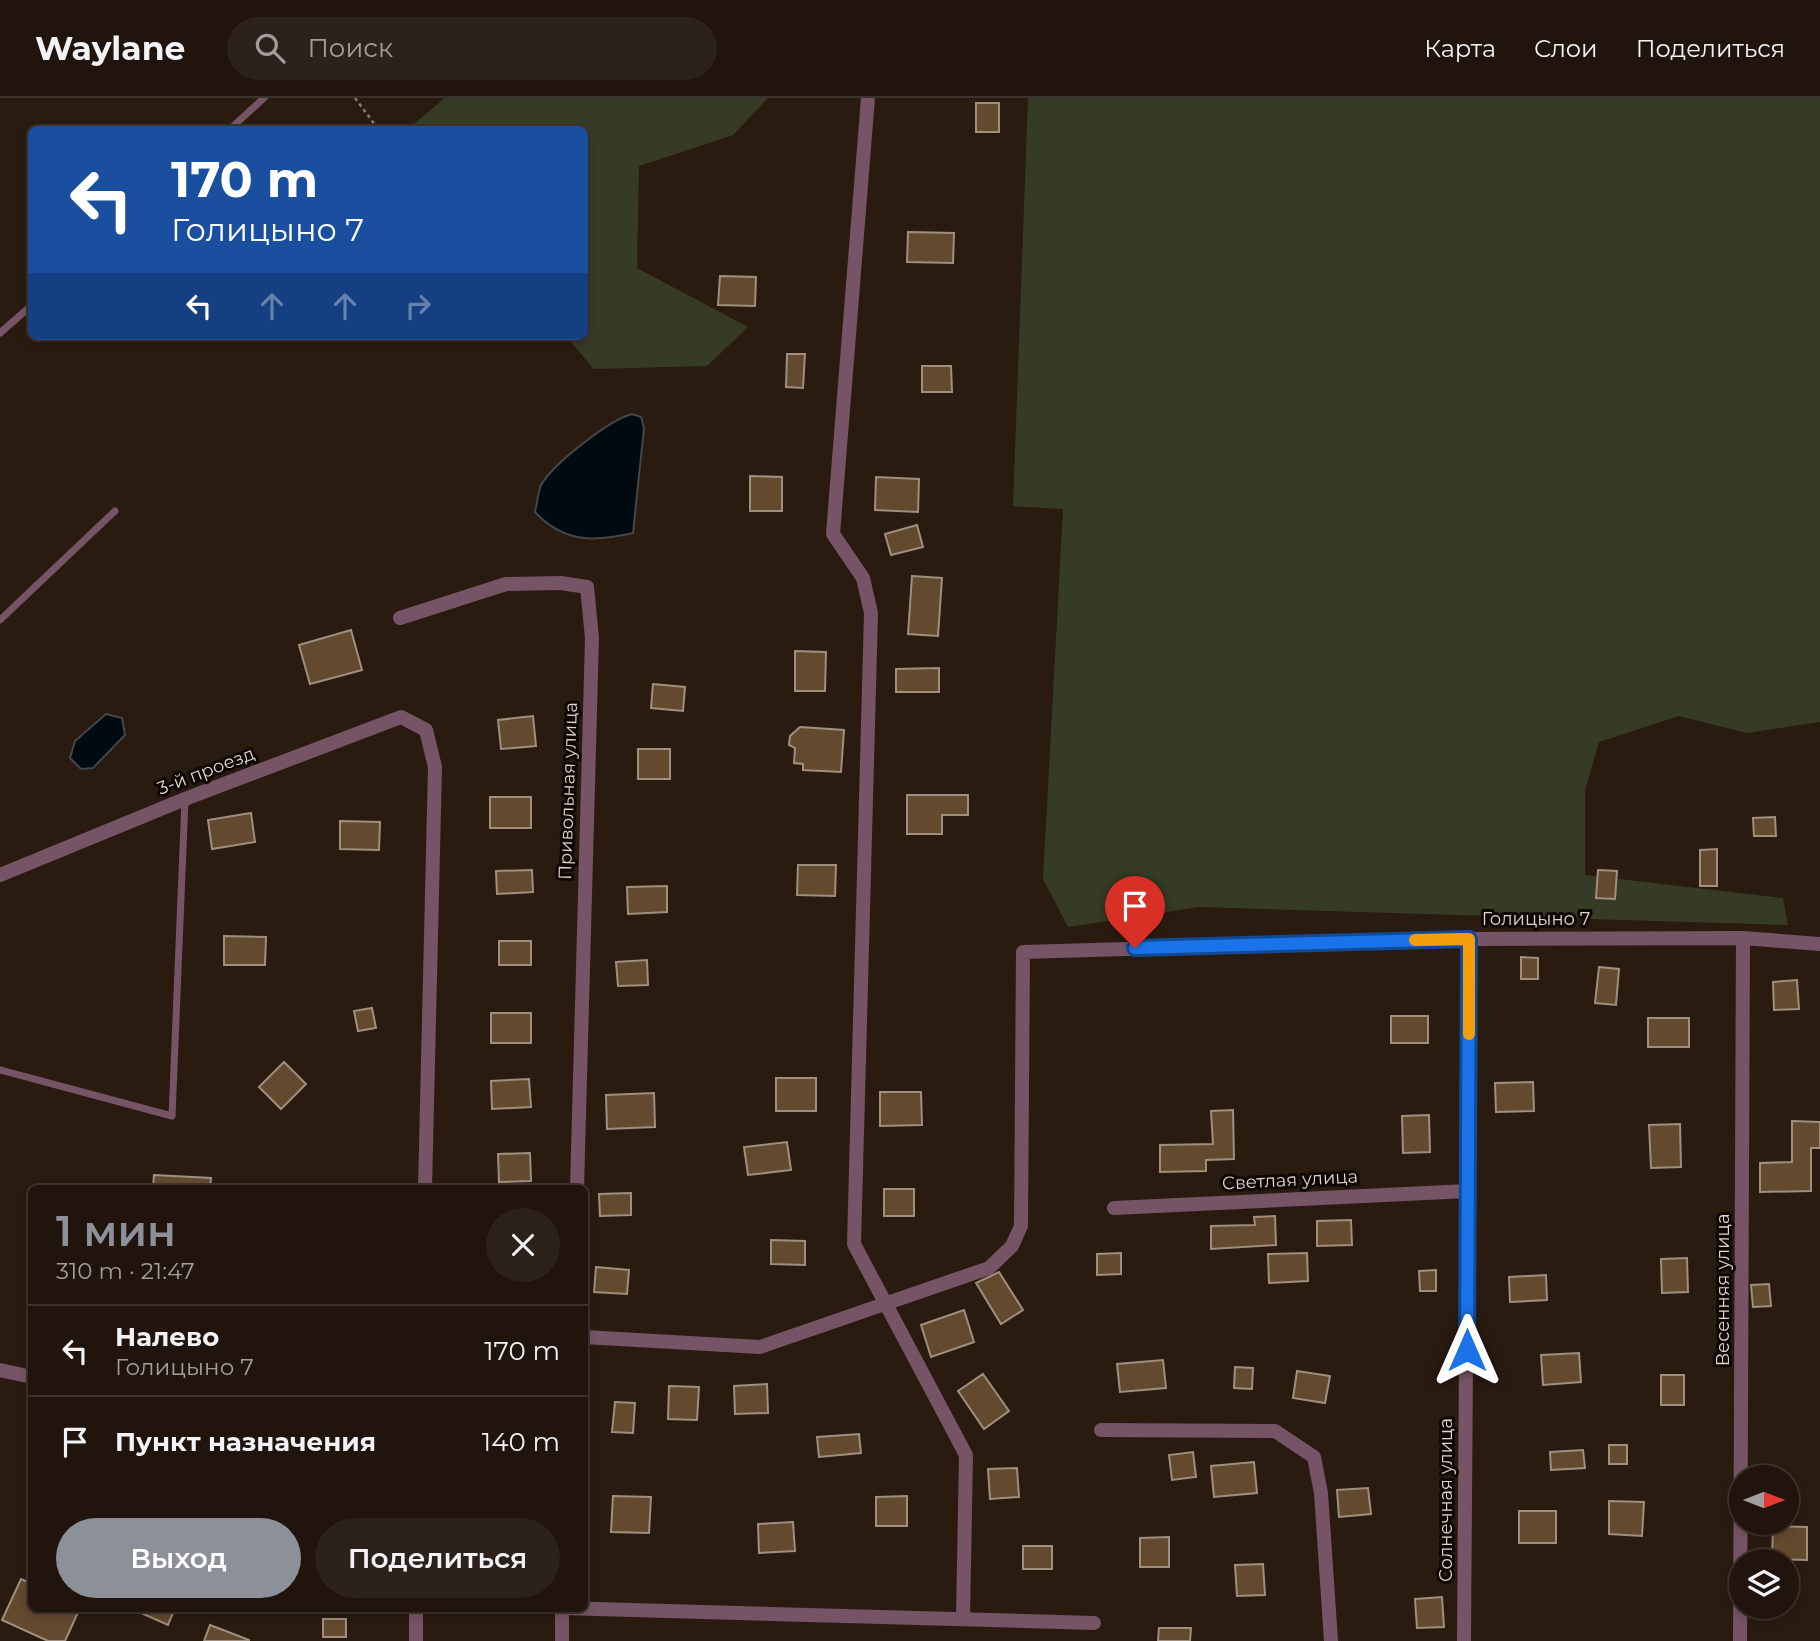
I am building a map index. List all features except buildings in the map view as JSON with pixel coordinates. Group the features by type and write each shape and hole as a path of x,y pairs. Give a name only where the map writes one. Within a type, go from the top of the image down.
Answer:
{"street":[{"path":"868,98 833,534 863,578 871,613 854,1244 966,1455 963,1618"},
{"name":"Привольная улица","path":"400,618 506,584 561,583 587,587 592,638 577,1185"},
{"name":"3-й проезд","path":"0,875 186,799 401,717 426,730 435,767 425,1185"},
{"name":"Голицыно 7","path":"886,1304 989,1268 1012,1246 1021,1226 1023,952 1469,939 1743,938 1820,944"},
{"name":"Весенняя улица","path":"1741,1641 1743,938"},
{"name":"Солнечная улица","path":"1464,1641 1469,939"},
{"name":"Светлая улица","path":"1114,1208 1468,1191"},
{"path":"588,1337 760,1347 886,1304"},
{"path":"0,1370 28,1376"},
{"path":"1101,1430 1275,1431 1314,1457 1321,1493 1331,1641"},
{"path":"588,1609 1094,1623"},
{"path":"416,1612 416,1641"},
{"path":"562,1612 562,1641"}],"lane":[{"path":"233,126 264,98"},
{"path":"0,333 28,308"},
{"path":"0,620 115,511"},
{"path":"0,1070 172,1116 186,799"}],"path":[{"path":"355,98 376,126"}],"green space":[{"path":"445,98 768,98 733,135 639,166 637,268 748,327 707,366 594,369 569,340 588,340 588,126 412,126"},
{"path":"1028,98 1820,98 1820,722 1747,733 1679,716 1599,742 1585,790 1585,875 1783,898 1788,925 1199,907 1068,927 1043,879 1063,509 1013,506"}],"shaded area":[{"path":"632,414 641,417 644,428 633,533 605,538 580,538 557,530 535,512 541,485 569,455 596,434"},
{"path":"106,714 122,718 125,735 93,768 81,769 70,758 75,741"}],"slow traffic":[{"path":"1415,940 1469,939 1469,1034"}],"route":[{"path":"1135,948 1469,939 1467,1350"}]}
